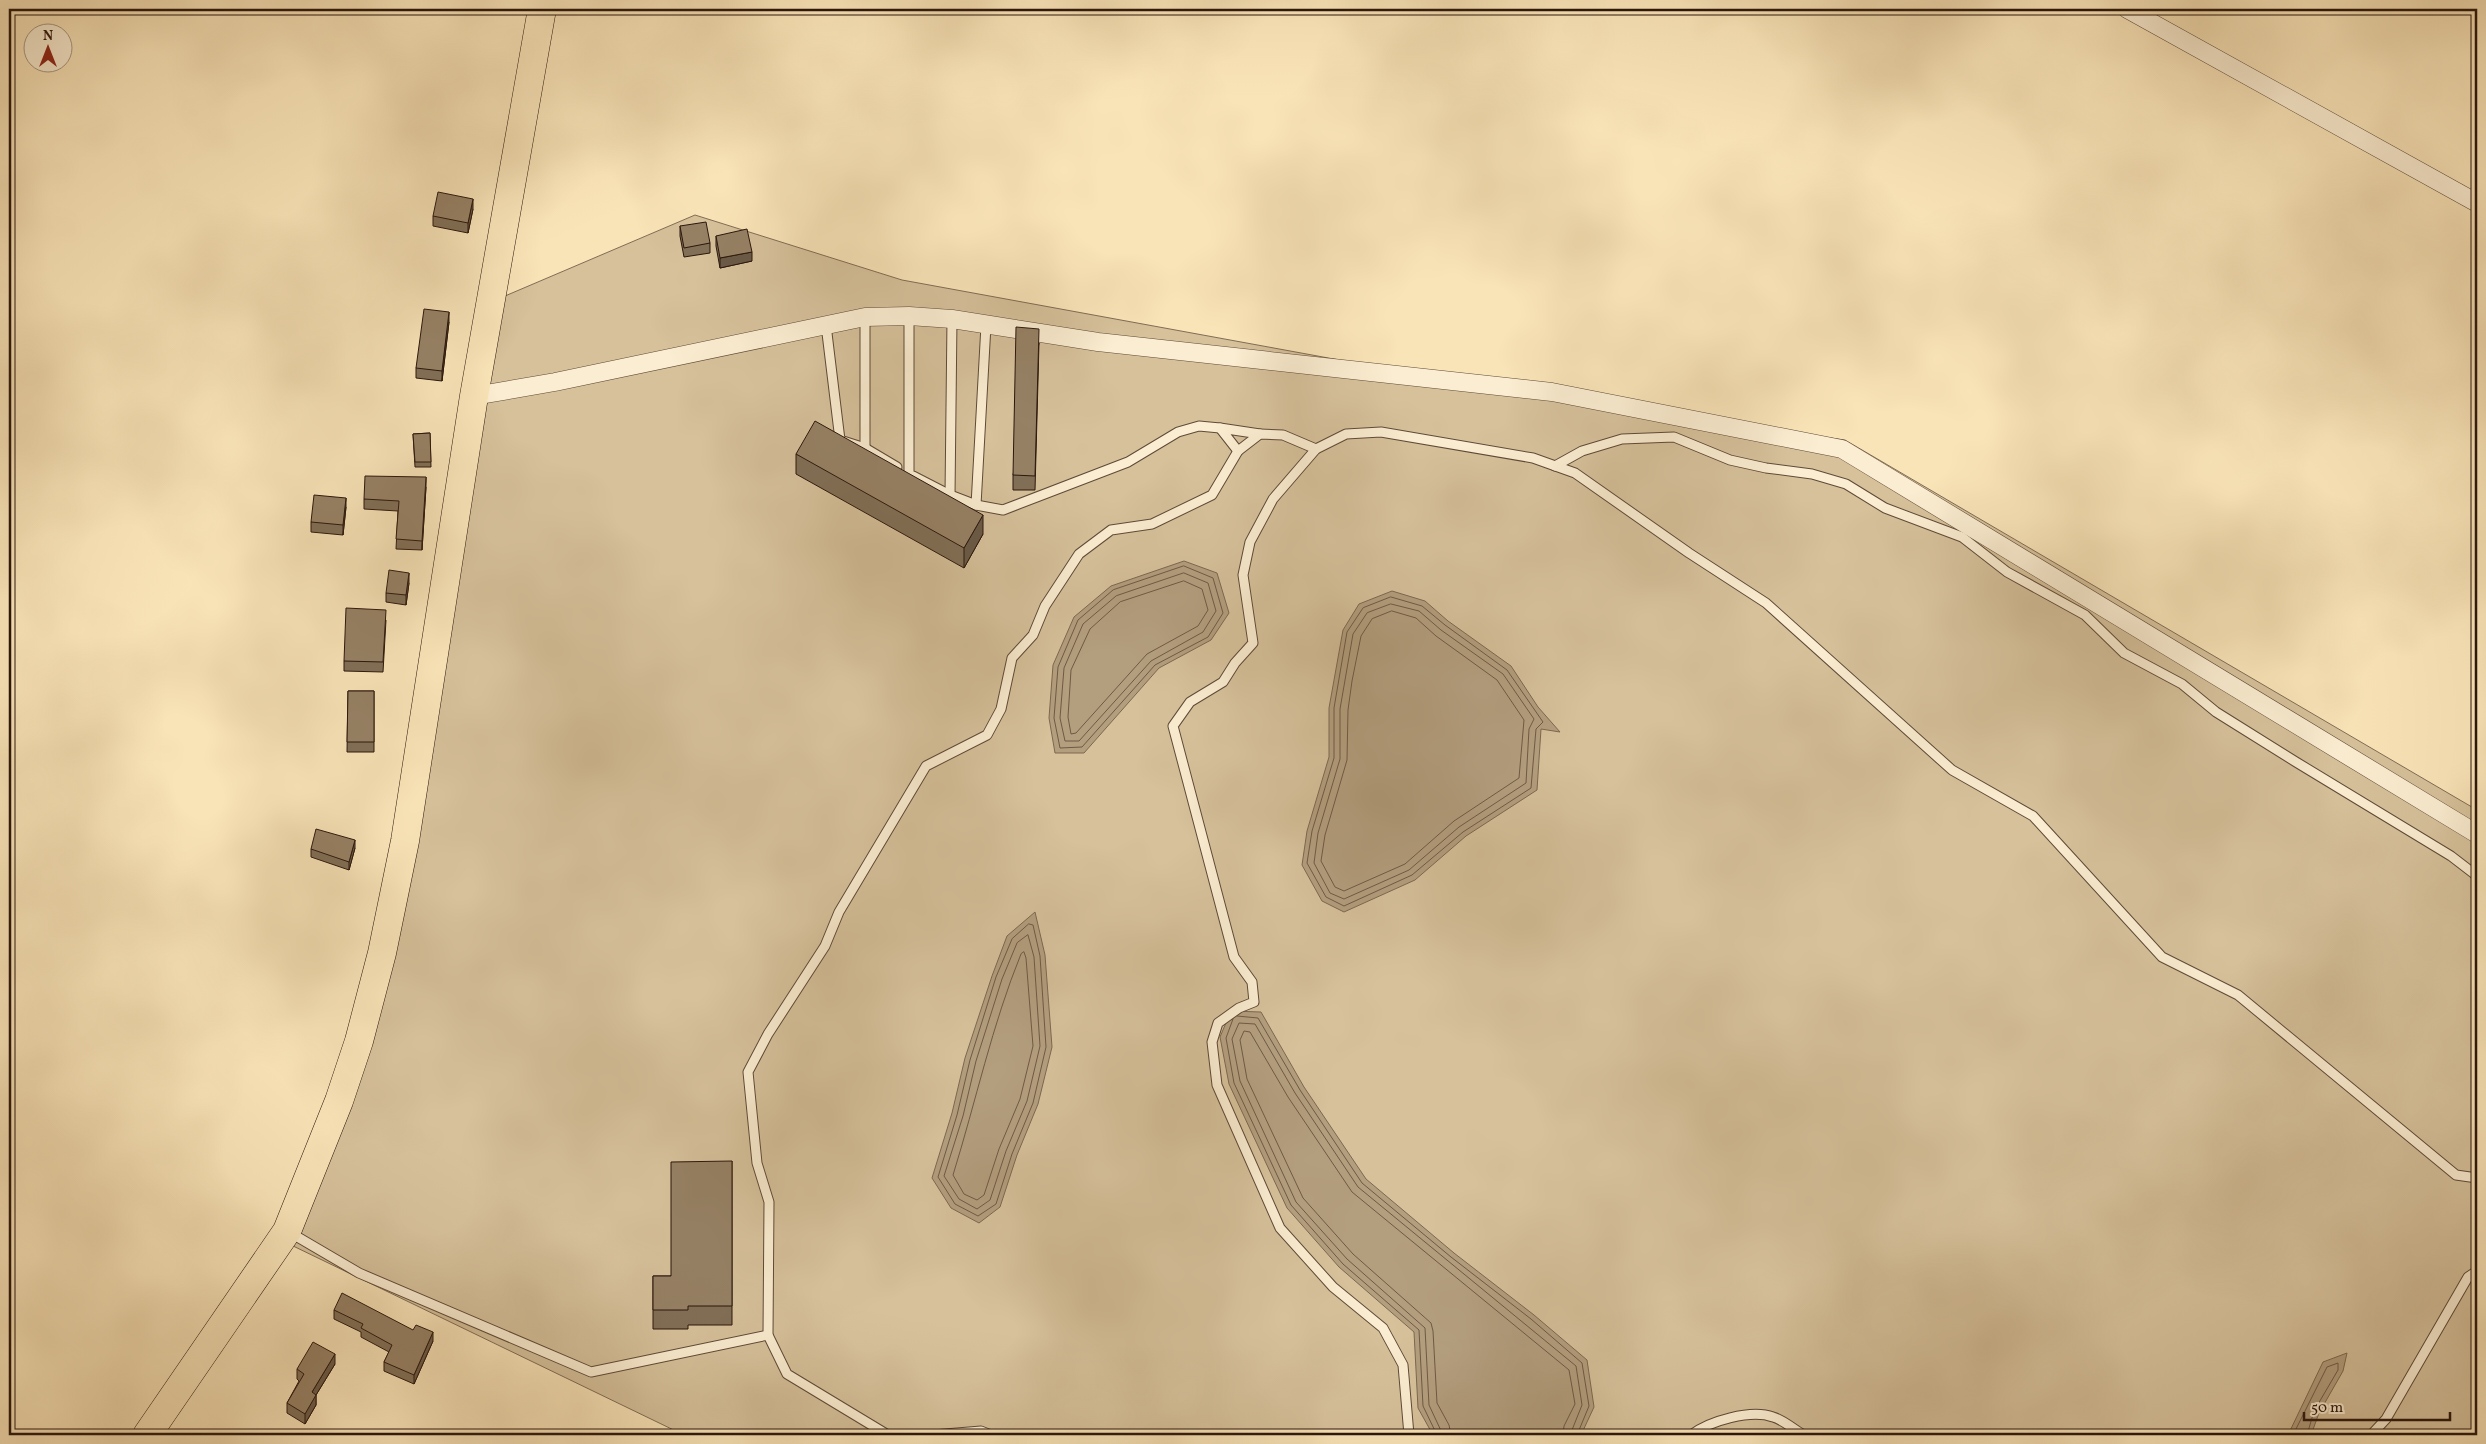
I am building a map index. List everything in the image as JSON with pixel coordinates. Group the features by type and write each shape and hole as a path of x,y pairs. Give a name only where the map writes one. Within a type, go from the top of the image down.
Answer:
{"main road":[{"path":"147,1435 287,1231 339,1102 359,1041 382,953 404,841 474,396 542,9"}],"street":[{"path":"2128,9 2477,204"},
{"path":"474,396 555,382 865,317 909,316 952,319 1098,342 1552,392 1842,449 2477,834"}],"lane":[{"path":"909,316 909,474"},
{"path":"865,317 865,448"},
{"path":"950,495 952,319"},
{"path":"826,325 840,440 865,448 909,474 950,495 976,505 1003,510 1128,462 1178,432 1199,426 1283,435 1316,449"},
{"path":"976,505 986,325"},
{"path":"1220,428 1238,450"},
{"path":"1409,1435 1403,1365 1383,1328 1333,1287 1280,1228 1217,1085 1212,1042 1218,1023 1239,1008 1254,1002 1252,982 1234,957 1173,726 1190,702 1223,682 1235,663 1253,643 1243,575 1250,542 1273,499 1316,449 1346,434 1381,432 1533,458 1575,473 1689,553 1766,603 1952,770 2033,816 2162,957 2238,995 2456,1175 2477,1178"},
{"path":"908,1435 888,1435 787,1374 768,1336 769,1202 757,1164 748,1072 768,1034 825,946 839,912 926,766 987,736 1001,709 1012,658 1033,634 1045,606 1079,554 1111,530 1152,524 1212,495 1238,450 1260,434"},
{"path":"1555,466 1582,451 1622,438 1674,437 1730,460 1766,468 1812,474 1846,484 1885,508 1962,537 2007,572 2085,615 2124,653 2182,684 2216,712 2451,856 2477,876"},
{"path":"287,1231 359,1273 591,1372 768,1336"},
{"path":"2371,1435 2386,1419 2468,1277 2477,1271"},
{"path":"1691,1435 1698,1430 1738,1415 1773,1417 1804,1435"},
{"path":"933,1435 981,1431 991,1435"}],"shaded area":[{"path":"695,215 902,280 1569,402 1845,440 2477,810 2477,1435 684,1435 289,1244 370,1015 505,296"}],"water":[{"path":"1184,561 1217,573 1229,613 1211,640 1159,668 1084,753 1055,753 1049,718 1053,665 1074,617 1111,586"},
{"path":"1392,591 1425,601 1448,621 1511,666 1538,707 1560,732 1541,729 1537,790 1466,836 1415,880 1344,912 1322,901 1302,865 1307,831 1329,757 1329,708 1343,630 1359,604"},
{"path":"1035,912 1045,955 1052,1047 1038,1104 1017,1155 1000,1207 979,1223 951,1208 932,1178 952,1113 965,1058 1007,936"},
{"path":"1231,1011 1261,1012 1304,1087 1366,1179 1587,1360 1594,1407 1581,1435 1433,1435 1418,1408 1414,1332 1339,1267 1287,1208 1229,1084 1220,1037"},
{"path":"2347,1353 2343,1371 2319,1413 2311,1435 2288,1435 2323,1362"}],"building":[{"path":"438,192 473,199 468,223 433,216"},
{"path":"706,222 710,243 684,248 680,226"},
{"path":"747,229 752,252 720,258 716,236"},
{"path":"424,309 449,312 442,371 416,368"},
{"path":"1016,327 1039,329 1035,476 1013,475"},
{"path":"815,421 983,515 964,548 796,454"},
{"path":"430,433 431,462 415,462 413,434"},
{"path":"365,476 426,477 422,541 396,539 399,501 364,499"},
{"path":"314,495 346,498 343,525 311,522"},
{"path":"389,570 409,573 406,595 386,593"},
{"path":"346,608 386,610 383,662 344,661"},
{"path":"348,691 374,691 374,742 347,742"},
{"path":"316,829 355,840 349,862 311,849"},
{"path":"732,1161 732,1306 688,1306 688,1310 653,1310 653,1276 671,1276 671,1162"},
{"path":"342,1293 413,1330 416,1325 433,1332 414,1375 384,1362 392,1345 361,1328 363,1324 334,1310"},
{"path":"313,1342 335,1354 312,1392 316,1395 305,1414 287,1403 304,1374 297,1369"}]}
